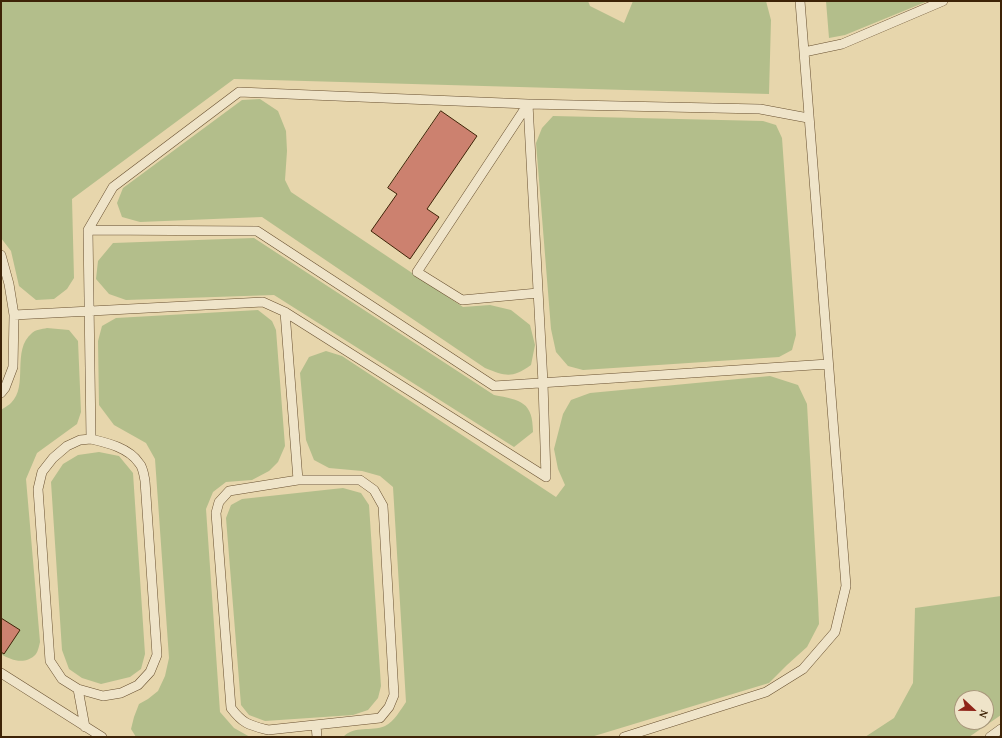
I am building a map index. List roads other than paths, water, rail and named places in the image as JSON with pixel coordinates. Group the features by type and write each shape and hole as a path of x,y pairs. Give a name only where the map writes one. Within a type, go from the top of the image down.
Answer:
{"lane":[{"path":"624,737 766,692 803,669 835,632 846,586 800,1"},
{"path":"804,52 842,44 943,1"},
{"path":"91,439 88,230 113,187 239,92 528,104 760,109 808,118"},
{"path":"14,315 263,302 285,312 546,478 543,383 528,104"},
{"path":"528,104 417,272 462,300 538,293"},
{"path":"88,230 257,231 494,386 828,364"},
{"path":"1,255 9,284 14,315 13,367 5,388 1,393"},
{"path":"285,312 298,480"},
{"path":"91,439 107,442 129,452 140,463 145,481 157,655 150,672 138,684 121,693 103,696 78,689 62,679 50,661 38,489 42,472 62,450 80,440 91,439"},
{"path":"298,480 360,480 374,490 383,506 394,695 389,706 380,718 316,725 268,730 251,725 239,719 231,708 216,513 219,502 230,491 298,480"},
{"path":"1,673 102,737"},
{"path":"78,689 85,727"},
{"path":"316,725 317,737"},
{"path":"990,737 1001,729"}]}
